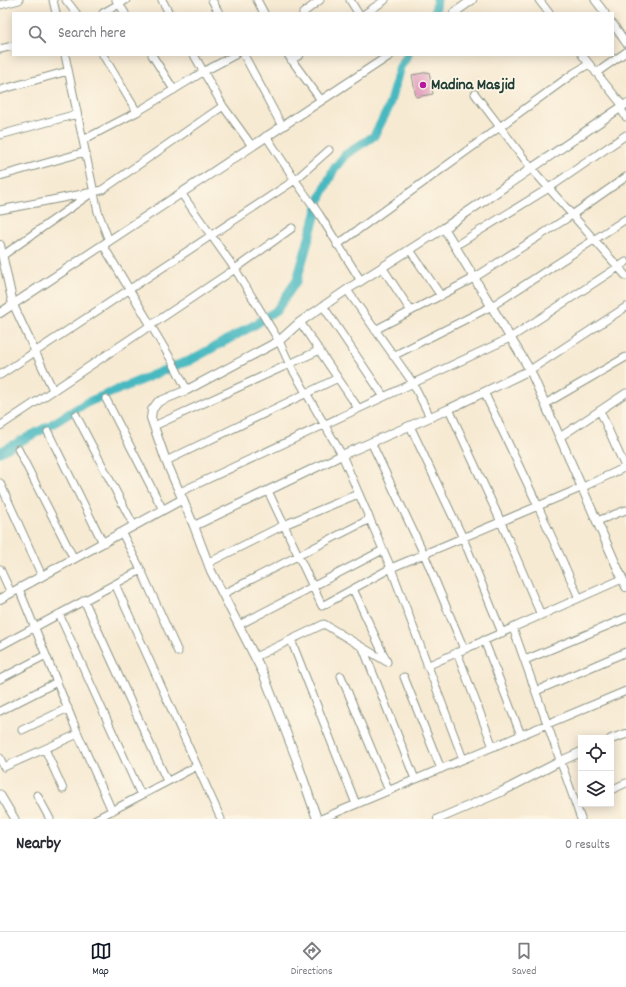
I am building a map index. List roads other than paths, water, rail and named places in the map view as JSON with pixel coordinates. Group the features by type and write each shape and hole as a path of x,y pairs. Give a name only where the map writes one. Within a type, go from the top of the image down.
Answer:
{"street":[{"path":"0,5 19,0"},
{"path":"53,0 56,12"},
{"path":"66,0 75,12"},
{"path":"104,12 118,2 126,0"},
{"path":"162,0 168,12"},
{"path":"212,0 218,12"},
{"path":"304,12 320,0"},
{"path":"350,0 357,12"},
{"path":"367,12 385,0"},
{"path":"455,12 472,0"},
{"path":"540,0 548,12"},
{"path":"595,0 604,12"},
{"path":"260,1 264,12"},
{"path":"118,2 124,12"},
{"path":"614,25 626,43"},
{"path":"0,50 12,46"},
{"path":"596,72 626,52"},
{"path":"65,56 82,140 106,243 129,290 187,390"},
{"path":"103,56 137,112"},
{"path":"153,56 174,90"},
{"path":"195,56 223,106 252,146"},
{"path":"82,140 137,112 203,72 233,56"},
{"path":"245,56 282,126"},
{"path":"0,313 387,56"},
{"path":"583,56 623,106 626,117"},
{"path":"290,57 320,100"},
{"path":"337,245 574,73 590,64"},
{"path":"0,90 68,71"},
{"path":"475,94 532,169 626,276"},
{"path":"0,210 102,190 223,106"},
{"path":"317,819 263,673 208,563 166,461 151,418 152,410 158,402 187,390 279,341 300,322 346,290 444,228 623,106"},
{"path":"0,135 77,114"},
{"path":"455,246 549,188 626,135"},
{"path":"266,136 319,214 337,245 361,280"},
{"path":"0,375 295,180 329,150"},
{"path":"0,176 85,152"},
{"path":"375,330 474,278 572,215 626,176"},
{"path":"2,256 94,192"},
{"path":"181,193 235,269 257,304 342,455 391,568 427,666 464,759"},
{"path":"393,356 492,306 626,219"},
{"path":"0,426 235,269 292,228"},
{"path":"427,666 579,598 625,583 530,370 444,228"},
{"path":"0,245 13,304 53,390"},
{"path":"410,250 441,296"},
{"path":"0,599 122,534 163,510 181,496 324,424 510,338 626,262"},
{"path":"382,267 411,311"},
{"path":"346,290 413,383 430,417"},
{"path":"323,306 384,396"},
{"path":"194,526 342,455 449,409 530,370 626,307"},
{"path":"300,322 358,408"},
{"path":"154,426 320,350"},
{"path":"545,404 626,357"},
{"path":"166,461 338,378"},
{"path":"484,392 538,506 579,598"},
{"path":"560,437 626,393"},
{"path":"106,399 163,510"},
{"path":"449,409 501,522 541,615"},
{"path":"268,490 322,606 391,568 626,468 600,411"},
{"path":"76,415 134,526"},
{"path":"410,426 463,538 502,633"},
{"path":"48,432 103,543"},
{"path":"371,442 424,554 460,651 493,747"},
{"path":"18,448 74,559"},
{"path":"0,483 42,576"},
{"path":"208,563 284,525 358,494"},
{"path":"598,521 626,510"},
{"path":"223,594 370,519"},
{"path":"122,534 142,570 178,652"},
{"path":"239,625 383,550"},
{"path":"0,569 11,593"},
{"path":"0,646 142,570"},
{"path":"115,584 219,818"},
{"path":"19,589 78,734 112,811"},
{"path":"255,657 324,624 387,662 353,589"},
{"path":"84,600 167,781"},
{"path":"59,614 140,796"},
{"path":"525,660 626,618"},
{"path":"513,628 560,761 578,804"},
{"path":"291,640 356,804"},
{"path":"484,640 521,735"},
{"path":"363,648 415,779"},
{"path":"536,692 626,652"},
{"path":"0,679 46,655"},
{"path":"341,676 389,791"},
{"path":"404,677 441,769"},
{"path":"0,711 57,682"},
{"path":"321,819 626,691"},
{"path":"22,730 68,708"},
{"path":"0,758 4,767 78,734"},
{"path":"614,738 626,734"},
{"path":"45,749 63,789"},
{"path":"438,819 501,792 578,753"},
{"path":"96,819 196,766"},
{"path":"614,789 626,784"},
{"path":"0,794 15,819"},
{"path":"37,795 50,819"},
{"path":"579,807 581,819"}],"waterway":[{"path":"435,12 437,0"},
{"path":"0,452 49,426 86,403 189,361 256,324 276,311 297,280 321,196 334,169 345,155 374,136 388,109 400,67 407,56"}],"place":[{"name":"Madina Masjid","path":"423,85"}]}
